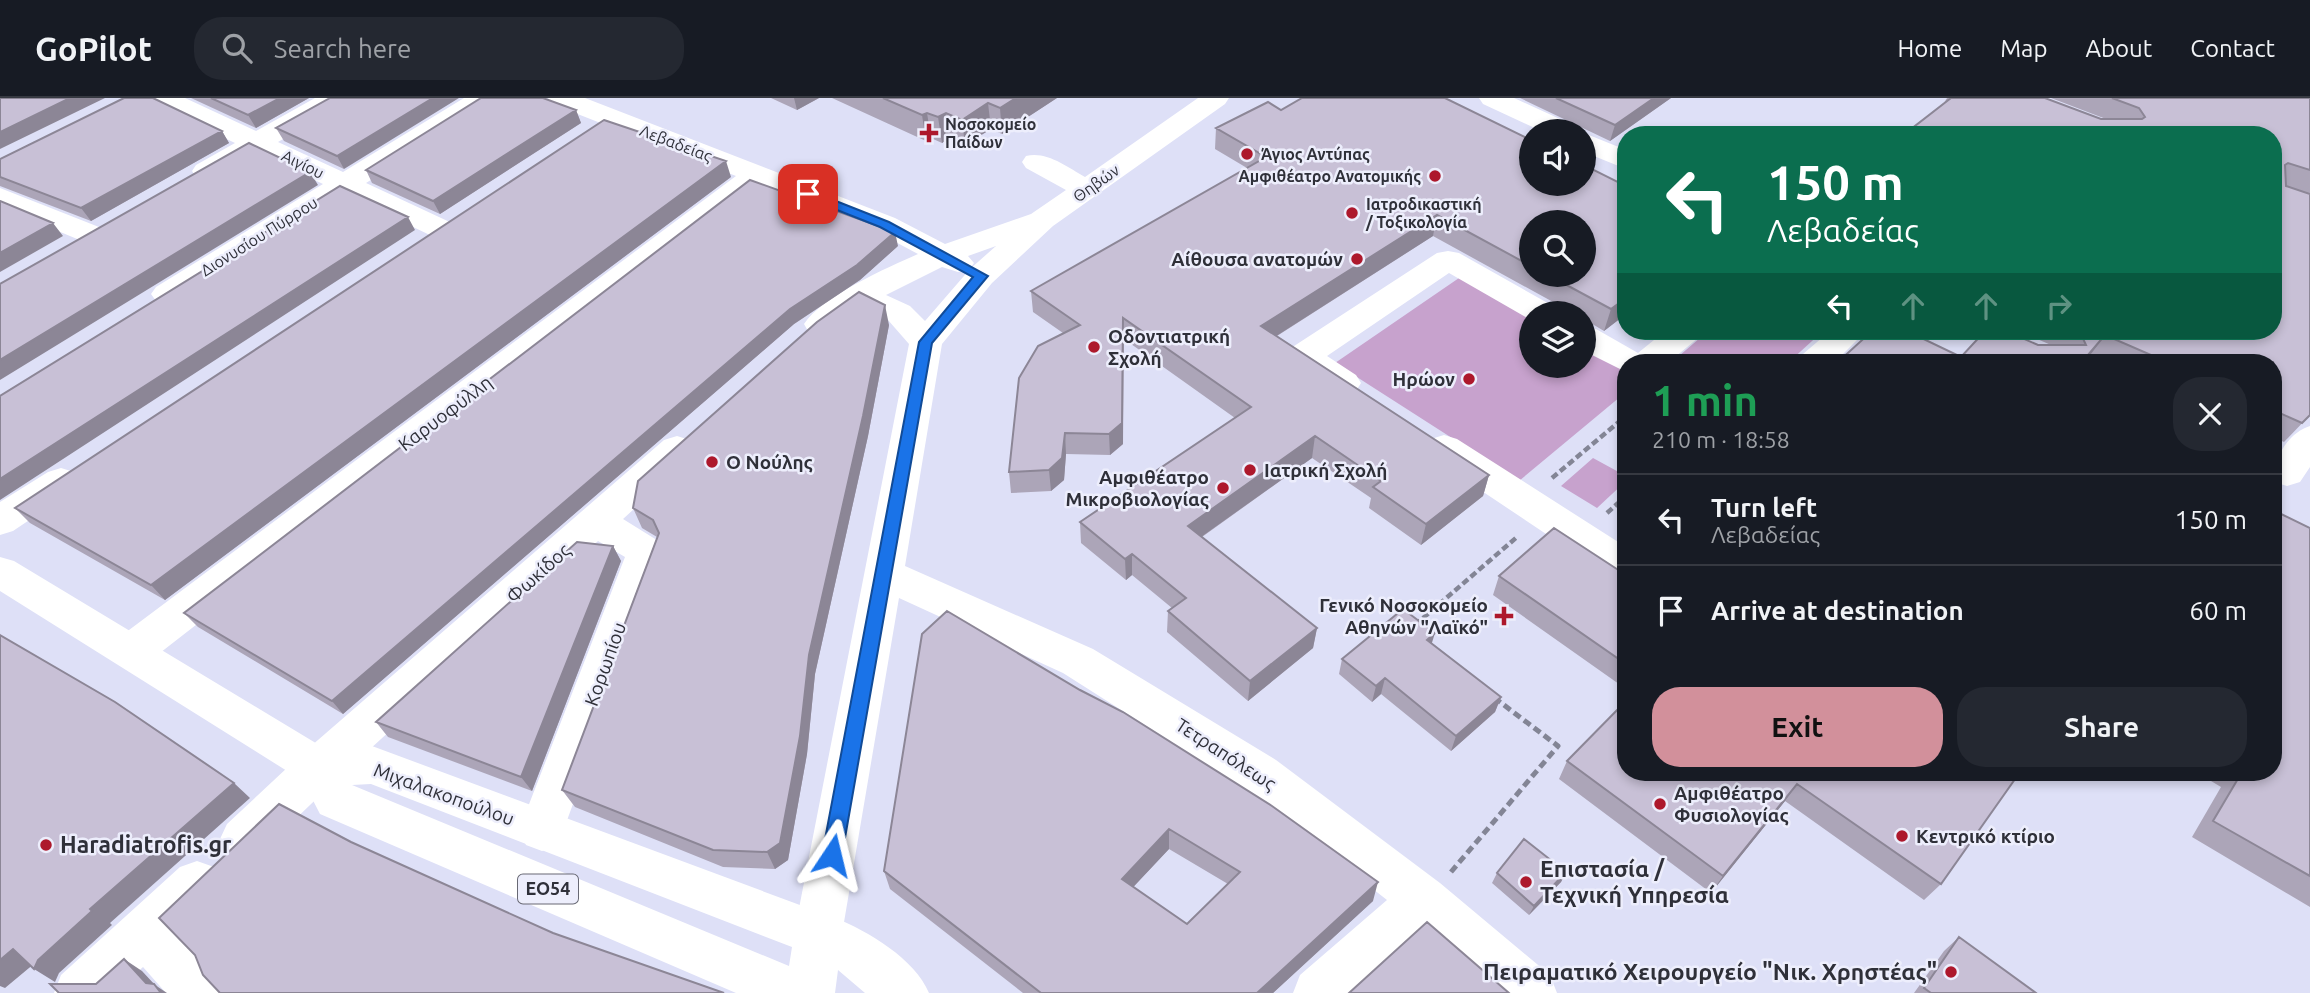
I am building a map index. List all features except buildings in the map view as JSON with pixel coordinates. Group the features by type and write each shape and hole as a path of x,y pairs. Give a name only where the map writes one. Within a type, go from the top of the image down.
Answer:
{"street":[{"name":"Αιγίου","path":"163,98 442,230"},
{"path":"186,183 334,98"},
{"name":"Διονυσίου Πύρρου","path":"142,309 483,98"},
{"name":"Λεβαδείας","path":"561,98 884,224 981,276"},
{"name":"Θηβών","path":"926,342 981,276 1042,220 1216,98"},
{"path":"1492,98 1537,119"},
{"path":"584,137 612,118"},
{"path":"1596,147 1617,157"},
{"path":"1036,162 1088,190"},
{"name":"Καρυοφύλλη","path":"132,651 757,174"},
{"path":"0,197 104,229 58,255"},
{"path":"798,342 860,295 941,254 1042,220"},
{"path":"1373,402 1303,356 1448,260 1521,301"},
{"path":"810,993 818,934 926,342 899,313 860,295"},
{"path":"1658,354 1675,340"},
{"path":"1824,354 1840,340"},
{"path":"1596,344 1617,355"},
{"name":"Φωκίδος","path":"79,993 319,767 699,429"},
{"path":"1420,432 1617,561"},
{"path":"2290,474 2310,438"},
{"path":"0,521 82,468"},
{"name":"Κορωπίου","path":"542,830 646,552 596,521"},
{"path":"0,572 319,767"},
{"name":"Τετραπόλεως","path":"883,573 995,621 1078,661 1260,774 1433,890 1532,993"},
{"name":"Μιχαλακοπούλου","path":"319,767 372,765 818,934 846,946 905,993"},
{"name":"ΕΟ54","path":"319,767 336,800 795,993"},
{"path":"1318,993 1433,890"},
{"path":"144,933 200,993"}],"path":[{"path":"1408,632 1617,424"},
{"path":"1433,890 1558,746 1494,697"}],"shaded area":[{"path":"1459,278 1519,311 1519,378 1596,378 1596,354 1617,366 1617,399 1519,481 1335,363"},
{"path":"1698,340 1813,340 1798,354 1681,354"},
{"path":"1593,458 1617,471 1617,489 1597,508 1561,486"}],"place":[{"name":"Νοσοκομείο Παίδων","path":"929,133"},
{"name":"Άγιος Αντύπας","path":"1247,154"},
{"name":"Αμφιθέατρο Ανατομικής","path":"1435,176"},
{"name":"Ιατροδικαστική / Τοξικολογία","path":"1352,213"},
{"name":"Αίθουσα ανατομών","path":"1357,259"},
{"name":"Οδοντιατρική Σχολή","path":"1094,347"},
{"name":"Ηρώον","path":"1469,379"},
{"name":"Ο Νούλης","path":"712,462"},
{"name":"Ιατρική Σχολή","path":"1250,470"},
{"name":"Αμφιθέατρο Μικροβιολογίας","path":"1223,488"},
{"name":"Γενικό Νοσοκομείο Αθηνών \"Λαϊκό\"","path":"1504,616"},
{"name":"Αμφιθέατρο Φυσιολογίας","path":"1660,804"},
{"name":"Κεντρικό κτίριο","path":"1902,836"},
{"name":"Haradiatrofis.gr","path":"46,845"},
{"name":"Επιστασία / Τεχνική Υπηρεσία","path":"1526,882"},
{"name":"Πειραματικό Χειρουργείο \"Νικ. Χρηστέας\"","path":"1951,972"}],"route":[{"path":"808,194 884,224 981,276 926,342 832,855"}]}
